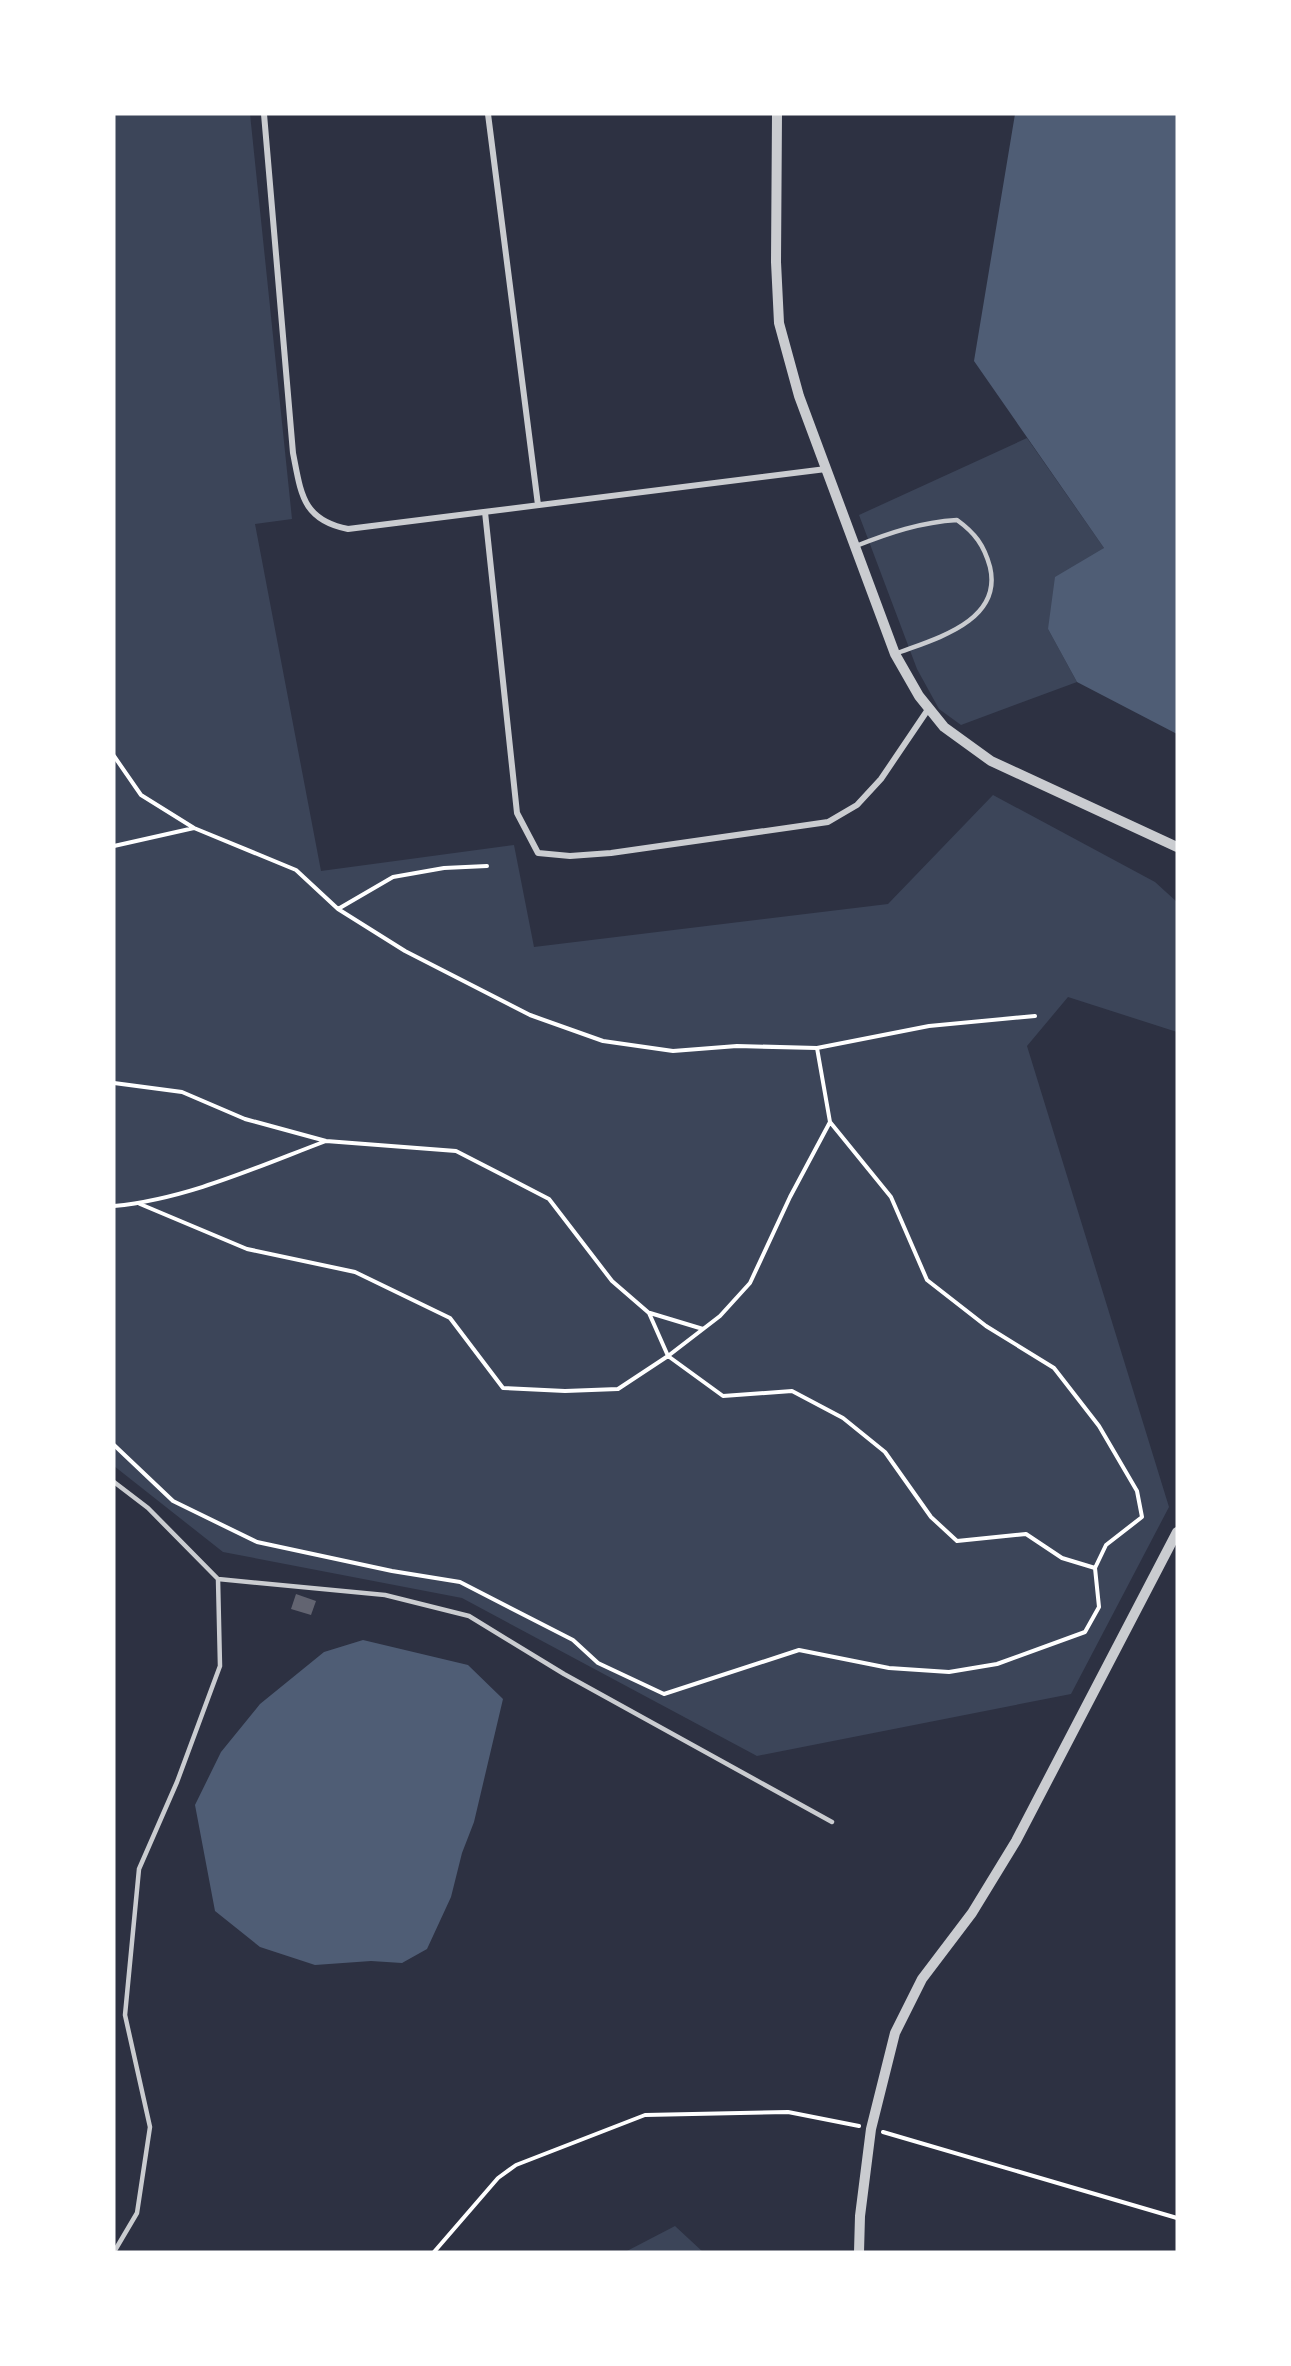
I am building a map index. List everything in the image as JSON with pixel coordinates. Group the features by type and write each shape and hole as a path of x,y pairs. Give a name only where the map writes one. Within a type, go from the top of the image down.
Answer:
{"street":[{"path":"264,114 292,453 302,497 312,514 332,526 348,529 826,469"},
{"path":"488,114 538,505"},
{"path":"777,114 776,262 779,323 799,396 895,654 929,708 944,727 990,761 1177,847"},
{"path":"485,512 517,813 538,853 570,856 611,853 828,822 857,805 869,792 929,708"},
{"path":"859,2252 860,2216 871,2129 895,2033 922,1979 972,1913 1016,1841 1177,1532"}],"lane":[{"path":"856,546 889,533 937,521 957,520 979,539 987,558 992,576 991,596 973,618 951,632 895,654"},
{"path":"114,1482 148,1508 218,1578 385,1594 469,1616 564,1674 832,1822"},
{"path":"114,2252 137,2213 150,2127 125,2015 139,1869 177,1782 220,1666 218,1578"}],"path":[{"path":"114,756 141,795 194,828 296,870 338,909 405,951 530,1015 603,1041 673,1051 737,1046 817,1048 929,1026 1035,1016"},
{"path":"114,846 194,828"},
{"path":"338,909 393,877 444,868 487,866"},
{"path":"114,1445 173,1502 257,1542 392,1571 460,1582 573,1640 598,1663 664,1694 799,1650 899,1669 949,1672 997,1664 1085,1632 1099,1607 1095,1568 1106,1545 1142,1517 1137,1491 1099,1426 1054,1368 986,1326 927,1280 891,1197 830,1122 817,1048"},
{"path":"114,1083 182,1092 245,1119 326,1141 456,1151 549,1199 612,1281 649,1313 703,1329"},
{"path":"140,1204 248,1249 355,1272 450,1318 503,1388 566,1391 618,1389 668,1356 720,1316 750,1283 789,1197 830,1122"},
{"path":"114,1206 140,1204 215,1183 326,1141"},
{"path":"649,1313 668,1356 723,1396 792,1391 843,1418 885,1452 931,1517 957,1540 1026,1534 1062,1558 1095,1568"},
{"path":"434,2252 498,2178 516,2165 645,2115 788,2112 871,2129 1177,2218"}],"shaded area":[{"path":"114,114 250,114 292,519 255,524 321,871 514,845 534,947 888,904 993,795 1155,882 1177,902 1177,1032 1068,997 1027,1046 1169,1507 1071,1694 757,1756 462,1598 223,1552 114,1466"},
{"path":"1015,114 1177,114 1177,734 1077,682 1048,629 1055,577 1104,548 974,361"},
{"path":"1027,438 1104,548 1048,629 1077,682 961,725 939,709 917,669 859,515"},
{"path":"363,1640 468,1665 503,1699 474,1822 462,1853 451,1897 427,1949 402,1963 371,1961 315,1965 260,1947 215,1911 195,1805 221,1752 260,1704 324,1652"},
{"path":"675,2226 703,2252 625,2252"}],"building":[{"path":"296,1594 316,1601 311,1615 291,1609"}]}
